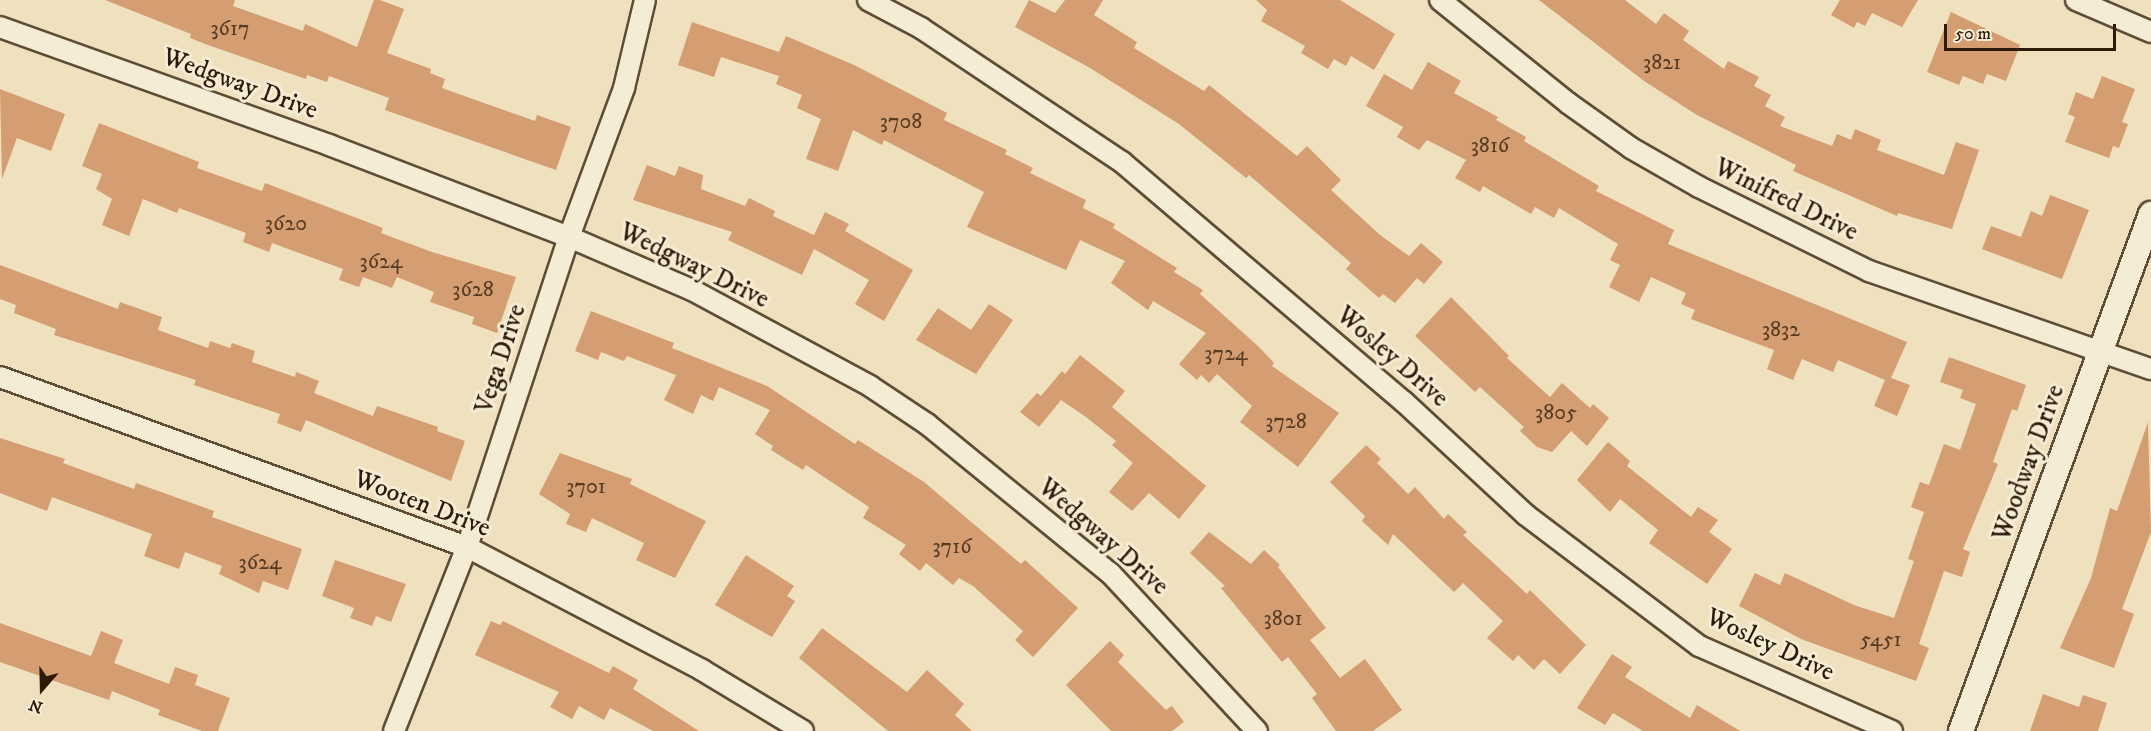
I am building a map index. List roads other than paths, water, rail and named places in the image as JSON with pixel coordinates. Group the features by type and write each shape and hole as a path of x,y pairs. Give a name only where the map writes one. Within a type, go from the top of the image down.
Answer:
{"street":[{"name":"Vega Drive","path":"394,731 467,547 569,237 624,87 645,0"},
{"name":"Wosley Drive","path":"868,0 921,28 1122,162 1404,402 1526,515 1699,646 1892,731"},
{"name":"Winifred Drive","path":"1440,0 1568,103 1631,147 1699,187 1869,271 2151,369"},
{"path":"2076,0 2151,32"},
{"name":"Wedgway Drive","path":"0,27 329,145 569,237 692,290 870,386 927,424 1110,573 1257,731"},
{"name":"Woodway Drive","path":"1961,731 2151,214"},
{"name":"Wooten Drive","path":"0,377 467,547 702,670 803,731"}]}
